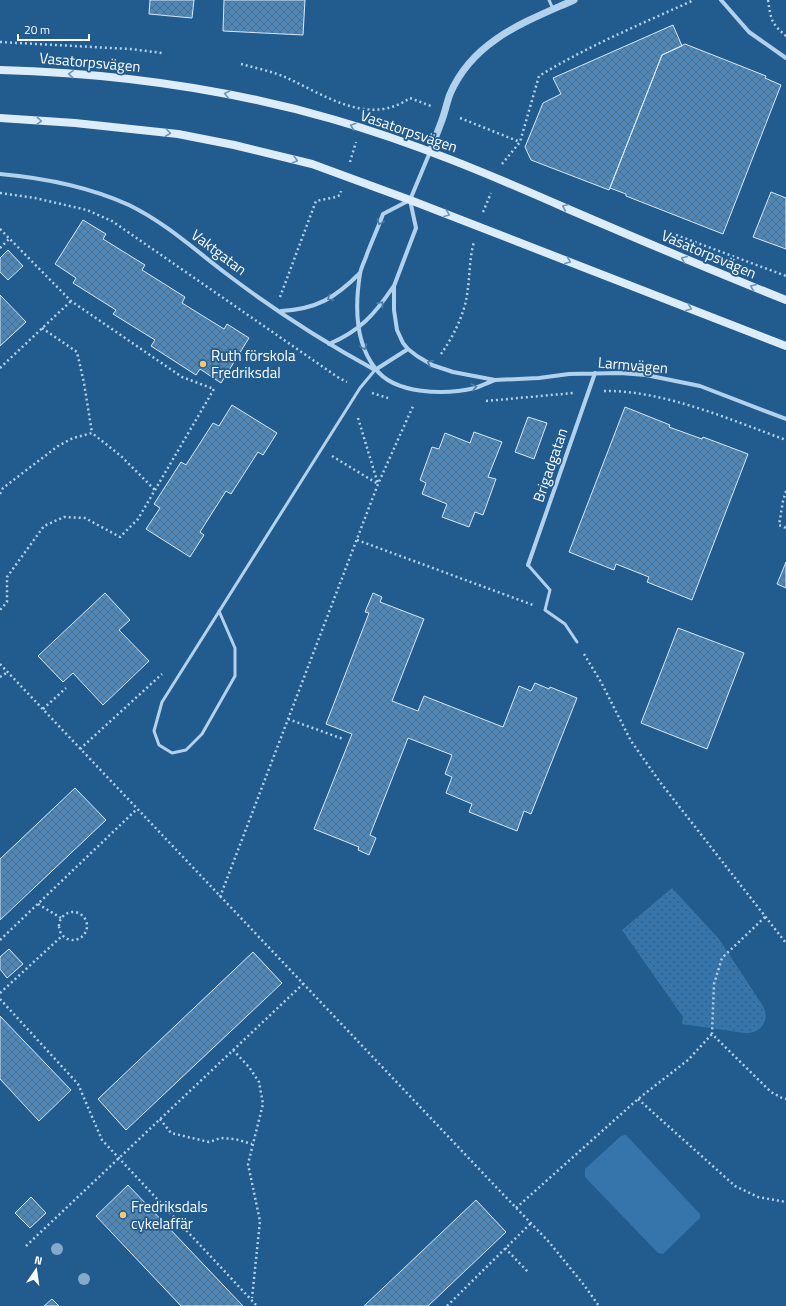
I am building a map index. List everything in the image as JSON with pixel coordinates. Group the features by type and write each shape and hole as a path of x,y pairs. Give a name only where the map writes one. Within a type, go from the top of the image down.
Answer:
{"main road":[{"name":"Vasatorpsvägen","path":"0,70 94,76 210,90 332,119 430,152 496,178 720,274 786,300"},
{"path":"0,118 75,123 178,134 293,159 410,200 786,346"}],"street":[{"path":"410,200 430,152 450,94 471,60 489,43 512,29 574,0"},
{"path":"721,0 749,32 786,58"},
{"name":"Vaktgatan","path":"0,174 57,181 89,190 130,206 164,226 281,312 329,344 376,370"},
{"name":"Larmvägen","path":"495,380 476,388 439,392 420,390 400,385 387,379 376,370 362,344 358,329 358,308 360,273 383,214 410,200 416,228 394,286 394,310 397,330 403,343 417,356 432,365 453,372 495,380 595,373 646,375 700,386 786,419"},
{"path":"281,312 295,311 326,301 344,289 360,273"},
{"path":"329,344 345,338 358,329 383,302 394,286"},
{"path":"376,370 408,349"},
{"name":"Brigadgatan","path":"528,565 595,373"}],"lane":[{"path":"549,0 553,9"},
{"path":"219,612 235,648 235,676 202,734 186,750 172,753 158,745 154,731 162,702 360,388 376,370"},
{"path":"528,565 550,590 545,610 565,624 578,642"}],"path":[{"path":"432,365 442,353 460,321 467,296 471,254 478,226 503,163 520,142 539,76 570,57 594,45 694,0"},
{"path":"768,0 772,21 775,27 786,36"},
{"path":"0,42 130,48 162,53"},
{"path":"241,64 283,76 329,99 366,110 384,110 394,107 410,98 520,142"},
{"path":"276,308 316,201 340,196 366,110"},
{"path":"0,193 35,198 87,210 112,221 339,378 368,392 391,399"},
{"path":"0,230 71,301 182,377 214,389 138,519 120,537 85,518 64,517 44,526 22,554 7,578 7,602 0,610"},
{"path":"0,248 10,239"},
{"path":"0,368 71,301"},
{"path":"42,328 77,352 84,382 92,433 122,456 155,490"},
{"path":"220,896 378,484 420,390"},
{"path":"479,402 609,391 651,395 710,412 786,440"},
{"path":"353,399 378,484"},
{"path":"406,403 420,406"},
{"path":"0,494 3,488 58,446 73,438 92,433"},
{"path":"321,449 378,484"},
{"path":"786,491 779,525 786,528"},
{"path":"357,540 545,610"},
{"path":"578,642 601,682 631,741 660,782 786,943"},
{"path":"0,664 531,1223 554,1248 599,1306"},
{"path":"0,677 8,672"},
{"path":"80,749 162,674 179,676"},
{"path":"43,709 66,688"},
{"path":"288,719 343,739"},
{"path":"0,940 137,809"},
{"path":"38,904 61,918"},
{"path":"78,912 83,916 87,922 85,934 74,940 68,940 62,936 58,924 65,913 78,912"},
{"path":"516,1208 638,1099 688,1060 712,1034 714,984 722,958 766,916"},
{"path":"0,993 62,936"},
{"path":"26,1246 303,984"},
{"path":"0,999 78,1084 102,1140 257,1306"},
{"path":"712,1034 772,1092 786,1099"},
{"path":"233,1050 249,1067 259,1082 263,1104 248,1164 260,1221 252,1298"},
{"path":"638,1099 734,1186 758,1197 786,1202"},
{"path":"160,1120 171,1133 209,1142 221,1138 235,1139 252,1144"},
{"path":"446,1306 531,1223"},
{"path":"505,1248 528,1272"}],"shaded area":[{"path":"672,888 719,939 763,1006 766,1017 763,1026 759,1029 750,1033 745,1033 682,1024 683,1017 622,930"},
{"path":"626,1135 700,1214 700,1218 663,1254 658,1253 585,1177 585,1169 621,1136"}],"building":[{"path":"150,0 194,0 192,18 149,14"},
{"path":"224,0 305,0 303,35 223,31"},
{"path":"673,25 682,46 662,55 609,190 531,160 525,147 543,103 561,94 553,78"},
{"path":"685,44 766,76 765,78 781,85 723,234 626,196 626,194 610,188 662,55"},
{"path":"771,192 786,198 786,249 753,237"},
{"path":"83,220 106,234 103,239 145,265 142,270 185,297 182,303 224,329 227,324 249,338 221,383 200,369 196,375 151,346 155,340 113,314 116,310 73,283 76,278 55,264"},
{"path":"8,250 23,266 8,280 0,272 0,258"},
{"path":"0,295 26,322 0,346"},
{"path":"232,405 277,433 263,455 258,452 231,494 226,491 200,532 204,535 190,557 146,529 160,508 154,504 181,462 186,465 213,423 219,426"},
{"path":"625,407 670,425 669,427 702,439 703,437 748,454 692,600 647,582 649,577 616,564 614,570 569,552"},
{"path":"528,417 547,423 534,459 515,452"},
{"path":"474,432 502,442 488,477 496,479 483,515 475,512 469,527 442,517 447,504 422,494 426,483 420,480 432,447 439,449 445,433 470,443"},
{"path":"786,562 786,588 777,584"},
{"path":"105,593 130,620 119,630 149,661 103,705 73,673 63,682 38,656"},
{"path":"373,593 382,597 380,602 424,619 392,701 418,711 424,696 503,727 519,686 531,691 535,683 549,689 550,687 577,698 531,814 524,811 517,831 469,812 472,804 446,793 452,777 445,774 452,755 408,738 370,835 376,838 369,855 358,850 359,847 314,829 352,734 326,724 369,613 365,612"},
{"path":"678,628 744,653 707,749 641,723"},
{"path":"75,788 106,820 0,920 0,859"},
{"path":"9,949 23,964 7,978 0,969 0,957"},
{"path":"253,952 282,983 126,1130 98,1099"},
{"path":"0,1016 71,1090 39,1121 0,1079"},
{"path":"128,1185 243,1306 181,1306 96,1216"},
{"path":"31,1197 46,1213 30,1228 15,1213"},
{"path":"476,1200 506,1232 428,1306 364,1306"},
{"path":"52,1299 59,1306 44,1306"}],"place":[{"name":"Ruth förskola Fredriksdal","path":"203,364"},
{"name":"Fredriksdals cykelaffär","path":"123,1215"}]}
